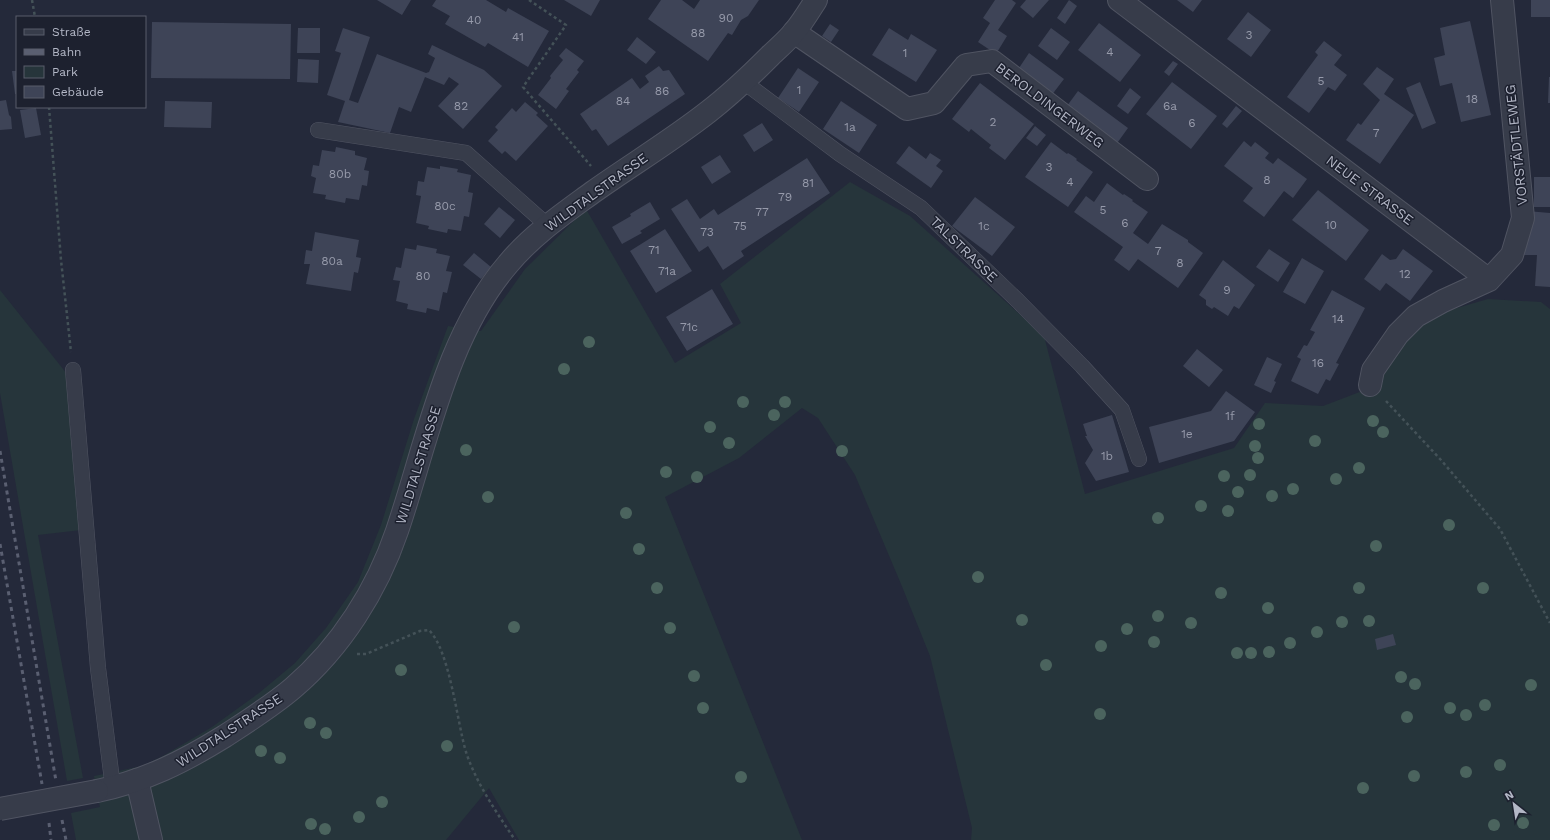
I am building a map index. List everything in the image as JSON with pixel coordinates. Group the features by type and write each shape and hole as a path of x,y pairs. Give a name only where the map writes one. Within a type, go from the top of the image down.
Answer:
{"street":[{"path":"791,36 816,0"},
{"name":"NEUE STRASSE","path":"1119,0 1489,280"},
{"name":"VORSTÄDTLEWEG","path":"1489,280 1512,255 1523,218 1502,0"},
{"name":"WILDTALSTRASSE","path":"0,809 105,790 169,768 202,750 258,715 294,687 325,657 354,619 380,572 396,533 441,392 465,328 481,301 507,264 547,225 605,183 706,114 744,82 791,36"},
{"name":"BEROLDINGERWEG","path":"791,36 907,109 934,103 966,65 992,61 1147,179"},
{"path":"1370,385 1372,370 1398,334 1416,316 1443,301 1489,280"},
{"path":"137,780 151,840"}],"lane":[{"name":"TALSTRASSE","path":"744,82 840,154 921,208 1013,295 1082,366 1122,410 1138,459"},
{"path":"318,130 466,153 547,225"},
{"path":"73,370 98,668 105,790"}],"path":[{"path":"32,0 35,16"},
{"path":"529,0 566,25 523,87 605,183"},
{"path":"49,108 61,260 73,370"},
{"path":"1370,385 1441,460 1500,529 1550,623"},
{"path":"325,657 366,654 420,631 429,630 435,636 444,657 466,753 479,781 515,840"}],"green space":[{"path":"850,182 910,216 1044,336 1085,494 1234,448 1265,403 1323,406 1378,385 1387,360 1426,317 1488,299 1541,302 1550,309 1550,840 971,840 972,828 930,656 855,475 818,418 802,408 739,458 665,497 802,840 519,840 489,788 446,840 76,840 71,813 100,807 94,776 142,766 163,756 212,727 259,693 295,663 326,628 358,582 381,525 414,419 448,326 481,331 525,269 586,209 675,363 741,323 720,284"},
{"path":"0,290 71,379 90,529 38,535 83,778 67,781 0,393"}],"building":[{"path":"377,0 411,0 402,15"},
{"path":"436,0 486,0 506,12 508,8 549,31 528,67 488,43 485,47 445,24 450,16 432,6"},
{"path":"564,0 600,0 591,16"},
{"path":"661,0 682,0 694,9 700,0 759,0 748,16 741,20 732,35 728,33 708,61 648,19"},
{"path":"995,0 1012,0 1016,3 998,30 1007,36 996,54 978,42 990,23 983,18"},
{"path":"1026,0 1049,0 1033,18 1020,7"},
{"path":"1069,0 1077,6 1065,24 1057,18"},
{"path":"1177,0 1202,0 1193,12"},
{"path":"1531,0 1550,0 1550,17 1531,17"},
{"path":"1248,12 1271,30 1251,57 1227,39"},
{"path":"1470,21 1491,115 1461,122 1452,83 1440,86 1434,58 1445,55 1440,28"},
{"path":"152,22 291,24 290,79 151,78"},
{"path":"1099,23 1141,55 1120,82 1078,50"},
{"path":"830,24 839,30 831,42 822,36"},
{"path":"298,28 320,28 320,53 297,53"},
{"path":"343,28 370,37 349,100 358,103 377,54 426,73 429,72 435,58 428,54 432,45 484,70 502,86 463,129 438,106 459,84 449,77 444,85 425,77 411,112 399,107 390,133 338,122 345,101 327,95 341,53 335,51"},
{"path":"889,28 908,40 911,34 937,50 916,82 872,55"},
{"path":"1051,28 1070,42 1057,60 1038,46"},
{"path":"637,37 656,52 646,64 627,50"},
{"path":"1324,41 1342,55 1334,65 1347,75 1335,91 1328,87 1309,113 1287,97 1318,55 1315,52"},
{"path":"566,48 584,61 577,70 579,72 566,89 569,91 556,109 538,95 551,78 550,76 563,60 559,56"},
{"path":"1029,53 1064,79 1051,96 1017,71"},
{"path":"298,59 319,60 318,83 297,82"},
{"path":"1173,61 1178,64 1169,76 1164,72"},
{"path":"659,66 663,71 669,70 685,94 608,146 596,129 592,131 580,114 632,78 640,89 649,82 645,76"},
{"path":"1377,67 1394,79 1384,94 1414,115 1380,164 1346,140 1358,123 1361,125 1380,100 1363,84"},
{"path":"798,68 819,82 799,112 778,98"},
{"path":"12,71 16,71 15,94"},
{"path":"1549,77 1550,103 1548,103"},
{"path":"1172,82 1217,116 1191,149 1146,114"},
{"path":"1420,82 1436,123 1422,129 1406,88"},
{"path":"980,83 1034,124 1005,160 989,148 991,145 971,129 969,132 952,119"},
{"path":"1130,88 1141,97 1128,114 1117,106"},
{"path":"1078,91 1128,128 1115,146 1064,110"},
{"path":"6,100 9,115 11,117 12,129 0,130 0,101"},
{"path":"165,101 212,102 211,128 164,127"},
{"path":"841,101 877,125 859,153 823,129"},
{"path":"525,102 538,113 536,115 548,126 516,161 505,151 502,154 488,141 498,130 495,127 512,108 516,112"},
{"path":"1236,106 1242,111 1227,128 1222,124"},
{"path":"36,108 41,135 25,138 20,110"},
{"path":"762,123 773,140 754,152 743,135"},
{"path":"1035,126 1046,135 1037,146 1026,138"},
{"path":"1244,141 1251,147 1255,142 1269,153 1265,158 1273,164 1278,158 1307,179 1293,198 1284,191 1264,217 1243,201 1253,188 1224,166"},
{"path":"1051,142 1067,154 1068,153 1073,156 1077,159 1076,160 1093,172 1068,207 1025,177"},
{"path":"909,146 926,159 930,153 941,160 936,166 943,171 931,188 896,163"},
{"path":"336,147 355,151 355,155 367,158 364,170 369,171 367,186 362,185 359,200 346,198 345,203 325,199 326,195 313,193 316,178 311,176 313,165 319,166 322,150 335,152"},
{"path":"720,155 731,172 712,184 701,167"},
{"path":"807,158 830,193 741,251 744,256 723,270 708,246 699,252 671,209 687,199 700,219 714,209 718,215"},
{"path":"440,166 458,169 457,172 471,175 468,192 473,193 469,217 464,216 461,231 448,229 447,233 428,229 429,226 416,223 421,196 416,195 418,181 424,182 427,167 440,169"},
{"path":"1534,177 1550,177 1550,207 1534,207"},
{"path":"1107,183 1148,212 1133,233 1148,244 1162,224 1188,240 1188,242 1203,253 1178,288 1138,259 1129,271 1114,260 1123,247 1074,212 1086,196 1094,202"},
{"path":"1318,190 1369,230 1346,261 1292,220"},
{"path":"975,197 1015,227 992,256 952,226"},
{"path":"650,202 660,219 640,231 642,233 622,244 612,227 631,216 630,214"},
{"path":"499,207 515,220 500,238 484,224"},
{"path":"1527,211 1550,213 1550,287 1535,286 1537,255 1524,255"},
{"path":"665,229 692,271 656,293 630,251"},
{"path":"315,232 359,240 356,257 361,258 358,273 354,272 351,291 306,284 310,264 304,264 306,250 312,251"},
{"path":"417,245 437,249 436,253 450,256 446,271 452,272 447,293 443,292 439,311 427,308 426,313 407,309 408,304 396,301 400,281 393,280 396,267 401,268 405,248 416,250"},
{"path":"1269,249 1290,263 1278,282 1256,267"},
{"path":"1403,249 1433,271 1410,301 1386,283 1380,291 1364,279 1382,254 1390,260 1396,259"},
{"path":"474,253 491,267 481,279 463,265"},
{"path":"1302,258 1324,271 1305,304 1283,292"},
{"path":"1223,260 1255,285 1239,309 1234,306 1228,316 1214,307 1212,309 1206,305 1206,300 1199,295"},
{"path":"712,289 733,324 687,351 666,317"},
{"path":"1332,290 1365,308 1336,363 1339,364 1330,381 1326,379 1318,394 1291,381 1301,359 1297,357 1304,345 1307,346 1315,332 1310,330"},
{"path":"1197,349 1223,370 1209,387 1183,366"},
{"path":"1267,357 1282,364 1274,381 1276,382 1271,393 1254,385"},
{"path":"1226,391 1255,412 1234,441 1159,463 1149,427 1211,411"},
{"path":"1112,415 1129,472 1096,481 1085,463 1093,450 1085,436 1087,436 1083,424"},
{"path":"1393,634 1396,645 1377,650 1375,639"}],"railway":[{"path":"0,451 56,781"},
{"path":"0,544 42,784"},
{"path":"62,820 66,840"},
{"path":"49,823 51,840"}]}
